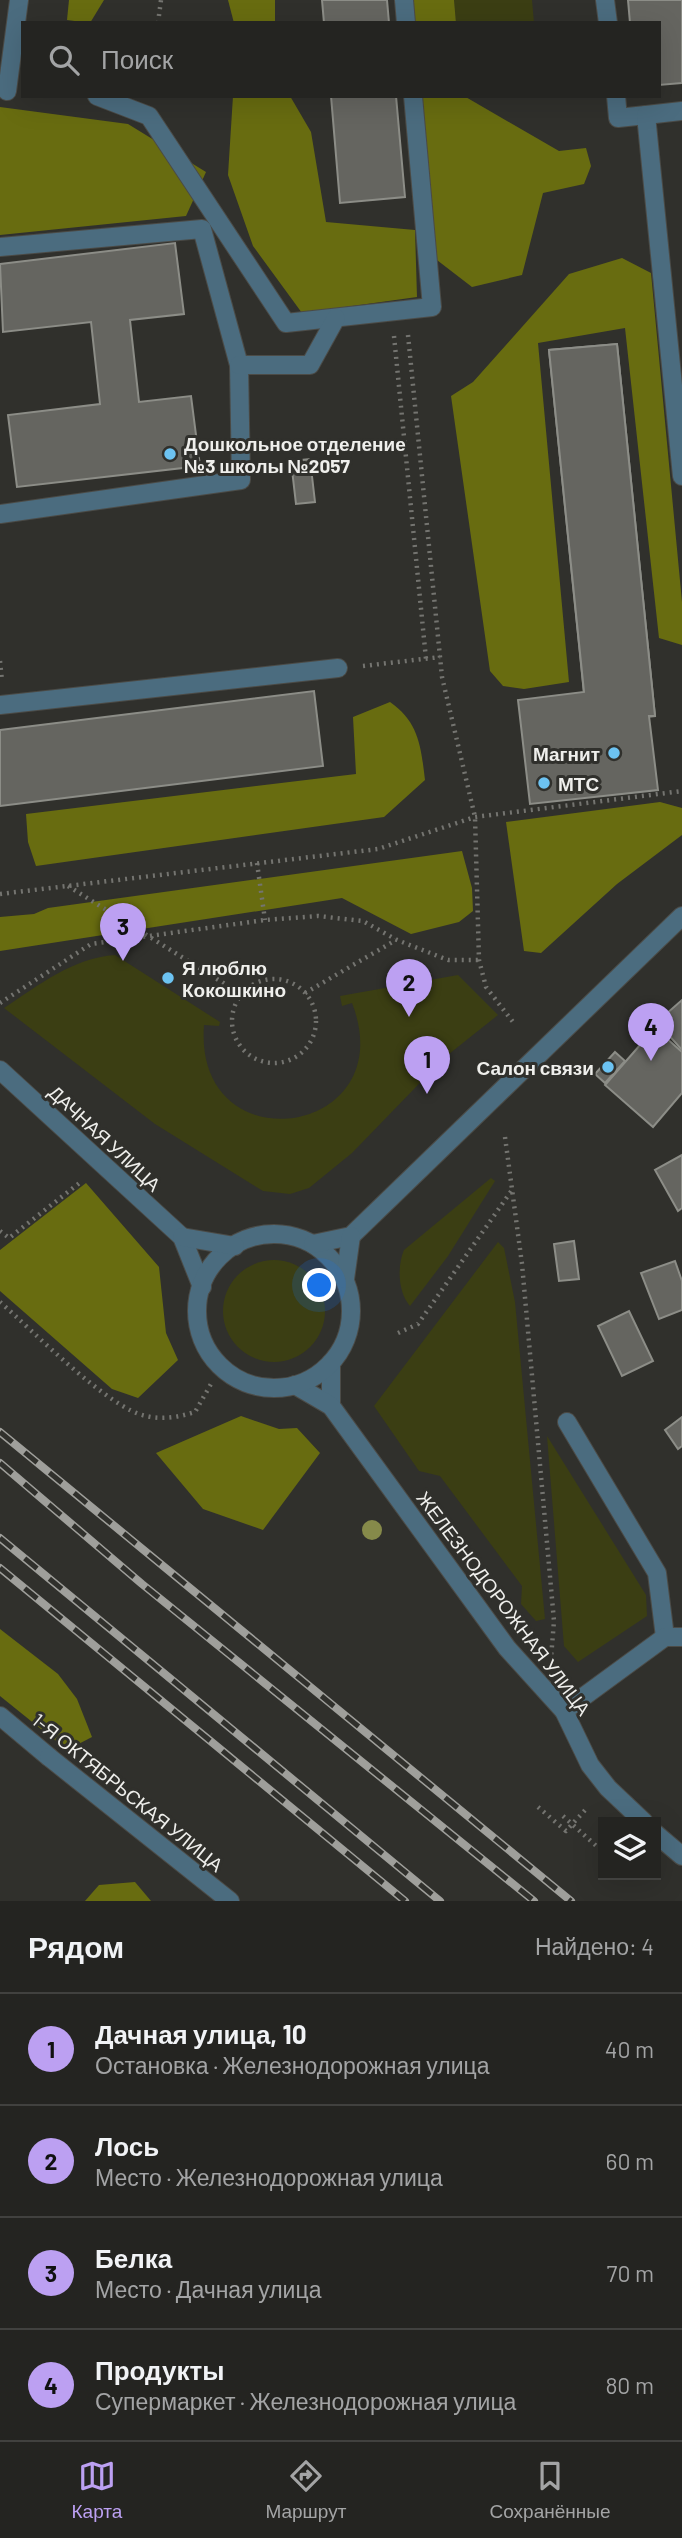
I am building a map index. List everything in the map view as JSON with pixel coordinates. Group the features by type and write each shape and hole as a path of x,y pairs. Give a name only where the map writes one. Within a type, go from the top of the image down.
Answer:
{"street":[{"path":"10,92 19,0"},
{"path":"404,0 406,21"},
{"path":"605,0 608,21"},
{"path":"102,98 149,116 286,323 432,307 413,98"},
{"path":"616,98 618,118 682,111"},
{"path":"646,115 682,476"},
{"path":"0,247 202,229 239,365 242,480 0,514"},
{"path":"239,365 310,365 336,318"},
{"path":"0,705 338,668"},
{"path":"313,1244 351,1236 682,916"},
{"name":"ДАЧНАЯ УЛИЦА","path":"0,1070 182,1237 202,1287"},
{"path":"266,1234 290,1235 313,1244 332,1259 345,1279 351,1303 350,1327 341,1350 331,1363 306,1382 295,1385 259,1387 236,1378 217,1363 204,1343 198,1319 202,1287 207,1273 223,1254 235,1246 266,1234"},
{"path":"345,1279 351,1236"},
{"path":"182,1237 235,1246"},
{"path":"331,1363 331,1406"},
{"name":"ЖЕЛЕЗНОДОРОЖНАЯ УЛИЦА","path":"295,1385 331,1406 507,1648 564,1711 590,1765 608,1788 639,1817"},
{"path":"564,1711 673,1637 657,1573 567,1422"},
{"name":"1-Я ОКТЯБРЬСКАЯ УЛИЦА","path":"0,1716 230,1901"},
{"path":"661,1838 682,1856"}],"path":[{"path":"158,21 161,0"},
{"path":"399,312 440,657 475,817 479,960 486,987 513,1022"},
{"path":"399,312 426,659"},
{"path":"338,668 440,657"},
{"path":"0,894 378,849 475,817 682,791"},
{"path":"257,863 265,920"},
{"path":"68,886 241,994"},
{"path":"0,1003 91,944 265,920 318,916 363,921 397,940 448,960 479,960"},
{"path":"305,993 397,940"},
{"path":"278,979 291,982 305,993 316,1015 310,1042 295,1056 276,1063 250,1056 234,1033 234,1006 241,994 251,985 278,979"},
{"path":"505,1138 554,1621 551,1658"},
{"path":"0,1231 9,1238 91,1174"},
{"path":"398,1333 418,1324 512,1189"},
{"path":"0,1302 116,1402 145,1416 176,1418 195,1412 211,1384"},
{"path":"538,1807 566,1830 587,1808"},
{"path":"563,1816 598,1848"}],"green space":[{"path":"454,0 532,0 534,21 456,21"},
{"path":"115,955 220,1022 219,1026 204,1025 209,1071 230,1101 260,1116 293,1118 325,1107 349,1083 360,1048 352,1003 342,1006 340,996 458,975 498,1015 444,1058 352,1153 309,1188 290,1194 263,1191 155,1124 4,1008 71,967 85,961"},
{"path":"491,1178 495,1181 448,1256 410,1306 403,1294 400,1279 404,1250"},
{"path":"498,1242 504,1248 515,1302 545,1619 536,1621 521,1604 522,1586 440,1476 419,1471 374,1406"},
{"path":"274,1260 294,1264 310,1275 321,1291 325,1311 321,1331 310,1347 294,1358 274,1362 254,1358 238,1347 227,1331 223,1311 227,1291 238,1275 254,1264"},
{"path":"547,1436 646,1595 647,1616 578,1662 564,1646"}],"shaded area":[{"path":"69,0 104,0 91,21 67,20"},
{"path":"228,0 275,0 275,21 233,21"},
{"path":"410,0 454,0 456,21 412,21"},
{"path":"233,98 291,98 311,132 326,222 415,230 417,297 302,313 253,246 228,175"},
{"path":"419,98 467,98 559,151 586,148 591,166 584,184 543,193 522,275 472,287 433,257"},
{"path":"0,107 128,124 206,172 186,216 0,235"},
{"path":"622,258 651,273 682,602 682,645 659,638 625,328 538,343 569,682 524,689 503,686 490,671 451,396 473,382 569,274"},
{"path":"390,702 413,727 420,746 425,780 384,817 36,866 28,842 26,814 356,774 353,717"},
{"path":"660,802 682,808 682,835 617,884 541,953 524,951 506,822"},
{"path":"462,851 472,888 473,911 459,922 411,934 342,898 0,951 0,917 34,914 48,908"},
{"path":"86,1183 159,1267 166,1333 178,1360 138,1398 112,1389 0,1291 0,1250"},
{"path":"241,1416 279,1429 297,1428 320,1453 263,1530 203,1509 156,1453"},
{"path":"0,1629 58,1674 77,1699 92,1737 67,1750 0,1696"},
{"path":"135,1882 151,1901 85,1901 99,1885"}],"building":[{"path":"322,0 387,0 389,21 324,21"},
{"path":"628,0 682,0 682,83 661,85 661,21 630,21"},
{"path":"331,98 396,98 405,197 340,203"},
{"path":"175,243 184,314 130,320 139,402 191,396 200,466 17,487 8,415 100,404 91,322 3,332 0,264"},
{"path":"617,344 655,716 587,723 549,350"},
{"path":"617,344 655,716 649,716 658,790 530,804 518,700 584,692 549,350"},
{"path":"310,459 315,502 296,504 291,461"},
{"path":"314,691 323,766 0,806 0,730"},
{"path":"682,1000 682,1050 657,1022"},
{"path":"655,1028 682,1052 682,1093 653,1127 605,1085"},
{"path":"615,1052 625,1061 605,1083 595,1074"},
{"path":"682,1155 682,1208 678,1211 655,1170"},
{"path":"574,1241 579,1279 559,1281 554,1244"},
{"path":"675,1261 682,1281 682,1310 659,1319 641,1273"},
{"path":"629,1311 653,1361 622,1376 598,1326"},
{"path":"682,1417 682,1446 678,1449 665,1430"}],"railway":[{"path":"0,1432 571,1901"},
{"path":"0,1463 142,1584 534,1901"},
{"path":"0,1538 440,1901"},
{"path":"0,1568 405,1901"}],"place":[{"name":"Дошкольное отделение №3 школы №2057","path":"170,454"},
{"name":"Магнит","path":"614,753"},
{"name":"МТС","path":"544,783"},
{"name":"Белка","path":"123,961"},
{"name":"Я люблю Кокошкино","path":"168,978"},
{"name":"Лось","path":"409,1017"},
{"name":"Продукты","path":"651,1061"},
{"name":"Салон связи","path":"608,1067"},
{"name":"Дачная улица, 10","path":"427,1094"}]}
